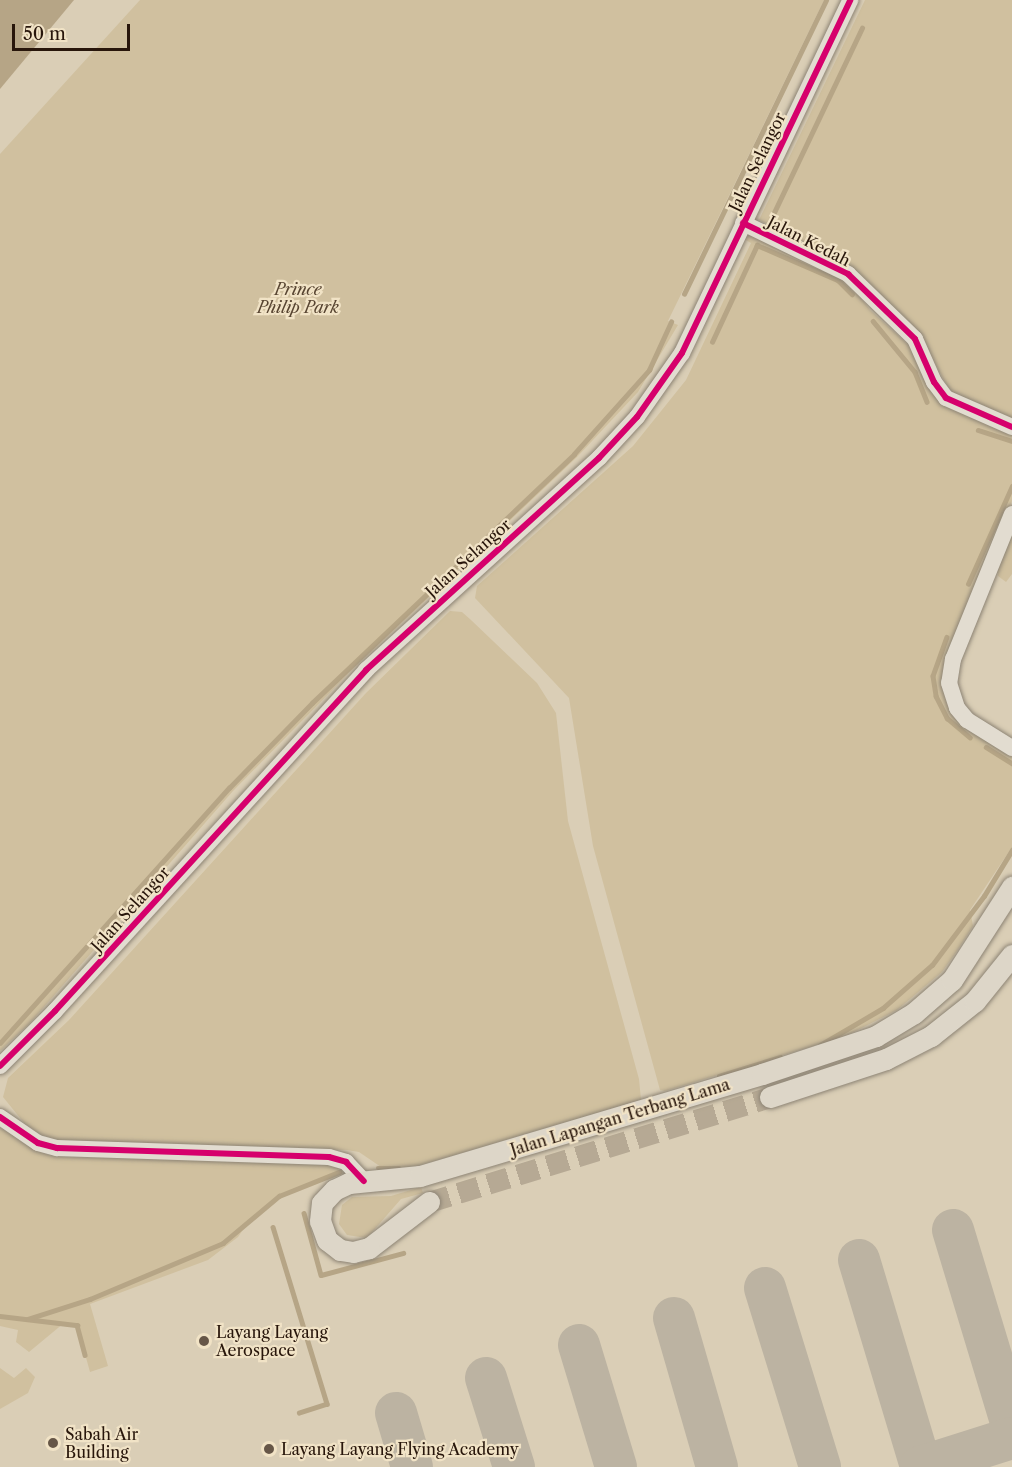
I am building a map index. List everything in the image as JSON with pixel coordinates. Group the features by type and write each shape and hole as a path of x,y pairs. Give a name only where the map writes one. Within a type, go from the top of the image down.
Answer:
{"main road":[{"name":"Jalan Lapangan Terbang Lama","path":"429,1202 369,1248 340,1250 327,1240 320,1221 322,1203 334,1190 364,1181 420,1176 752,1077 876,1036 915,1013 952,980 1012,887"},
{"path":"770,1097 886,1059 931,1036 975,1001 1004,974 1012,955"}],"street":[{"name":"Jalan Selangor","path":"0,1066 55,1011 366,670 599,458 637,417 682,353 850,0"},
{"name":"Jalan Kedah","path":"743,223 848,274 915,339 934,382 946,398 1012,427"},
{"path":"1012,514 953,659 949,683 957,708 967,720 1012,748"},
{"path":"0,1117 38,1143 57,1148 329,1157 346,1162 364,1181"}],"green space":[{"name":"Prince Philip Park","path":"140,0 824,0 668,321 678,325 638,392 577,457 349,673 233,791 29,1024 0,1051 0,154"},
{"path":"865,0 1012,0 1012,419 951,393 922,339 846,263 759,220"},
{"path":"750,234 824,267 851,285 870,310 916,352 943,403 1012,434 1012,501 944,673 981,736 1012,757 1012,847 970,910 973,926 957,951 942,972 897,1010 846,1036 665,1091 660,1090 593,846 569,698 475,598 477,586 633,446 686,380 751,243 744,239"},
{"path":"1012,531 1012,574 1006,582 998,576 997,569"},
{"path":"450,611 462,612 537,683 556,713 568,821 639,1079 641,1100 414,1167 384,1169 359,1152 347,1150 64,1142 41,1135 25,1124 3,1097 8,1078 69,1020 366,693"},
{"path":"0,1128 48,1155 59,1157 322,1163 338,1166 339,1172 279,1196 249,1221 238,1237 208,1260 90,1304 108,1366 90,1372 77,1325 64,1323 29,1352 16,1342 18,1330 0,1326"},
{"path":"421,1187 423,1193 401,1199 367,1238 347,1235 339,1224 342,1205 352,1197 391,1196"},
{"path":"0,1368 14,1378 26,1368 35,1377 28,1393 0,1409"}],"shaded area":[{"path":"0,0 74,0 0,89"}],"waterway":[{"path":"684,294 826,0"},
{"path":"769,223 862,28"},
{"path":"712,342 757,245 838,280 852,294"},
{"path":"873,321 915,372 927,402"},
{"path":"0,1043 229,788 312,703 574,454 649,370 671,322"},
{"path":"978,430 1012,441"},
{"path":"968,584 1012,486"},
{"path":"947,637 933,676 936,696 947,718 970,737"},
{"path":"986,747 1012,763"},
{"path":"820,1045 883,1008 932,965 984,896 1012,850"},
{"path":"719,1076 780,1057"},
{"path":"378,1168 399,1168"},
{"path":"28,1319 90,1299 223,1243 279,1196 339,1172"},
{"path":"304,1213 321,1275 403,1253"},
{"path":"273,1227 327,1404 299,1413"},
{"path":"0,1316 77,1325 85,1355"}],"taxiway":[{"path":"953,1230 1012,1426"},
{"path":"859,1260 921,1467"},
{"path":"765,1288 820,1467"},
{"path":"674,1318 717,1467"},
{"path":"579,1345 616,1467"},
{"path":"486,1378 514,1467"},
{"path":"396,1413 412,1467"},
{"path":"920,1467 1012,1438"}],"tunnel":[{"path":"429,1202 770,1097"}],"cycle path":[{"path":"0,1066 55,1011 366,670 599,458 637,417 682,353 850,0"},
{"path":"743,223 848,274 915,339 934,382 946,398 1012,427"},
{"path":"0,1117 38,1143 57,1148 329,1157 346,1162 364,1181"}],"place":[{"name":"Layang Layang Aerospace","path":"204,1341"},
{"name":"Sabah Air Building","path":"53,1443"},
{"name":"Layang Layang Flying Academy","path":"269,1449"}]}
